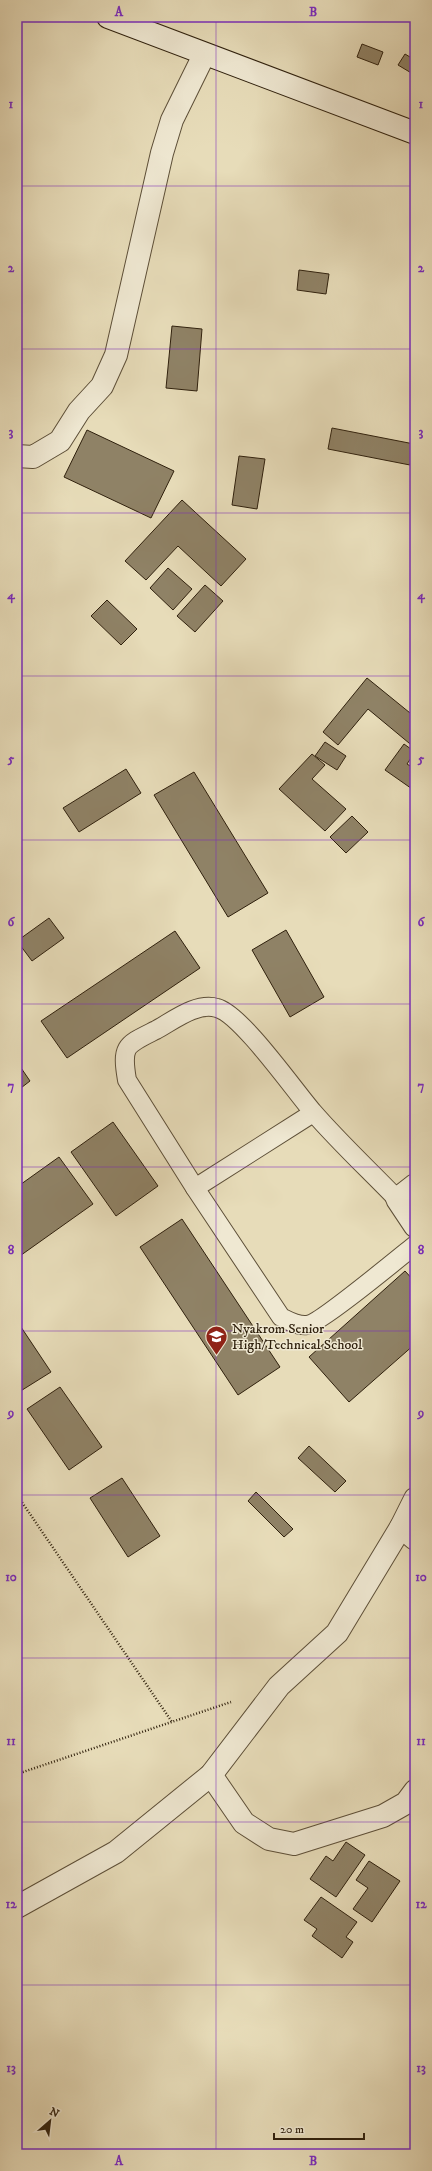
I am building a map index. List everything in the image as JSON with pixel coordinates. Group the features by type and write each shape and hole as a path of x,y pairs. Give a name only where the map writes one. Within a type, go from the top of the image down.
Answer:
{"street":[{"path":"108,17 204,55 415,133"},
{"path":"17,456 33,457 60,441 79,411 102,386 116,355 162,153 172,120 204,55"},
{"path":"415,1184 397,1199 415,1226"},
{"path":"17,1907 116,1852 211,1774 279,1686 337,1633 408,1533 415,1499"},
{"path":"211,1774 244,1822 269,1839 294,1844 383,1816 406,1803 415,1791"}],"lane":[{"path":"397,1199 314,1113 238,1020 217,1008 200,1007 133,1041 125,1051 124,1062 126,1080 195,1188 281,1317 296,1324 308,1325 325,1314 415,1245"},
{"path":"195,1188 314,1113"}],"path":[{"path":"17,1495 172,1722"},
{"path":"17,1774 236,1701"}],"building":[{"path":"362,44 383,52 378,65 357,57"},
{"path":"405,54 415,60 413,74 398,65"},
{"path":"299,270 329,274 326,294 297,290"},
{"path":"172,326 202,329 197,391 166,388"},
{"path":"332,428 414,444 410,465 328,449"},
{"path":"87,430 174,471 151,518 64,477"},
{"path":"239,456 265,459 257,509 232,505"},
{"path":"182,500 246,559 221,586 178,546 146,580 125,561"},
{"path":"168,568 192,589 173,610 150,588"},
{"path":"205,585 223,601 195,632 177,616"},
{"path":"107,600 137,629 121,645 91,616"},
{"path":"367,678 415,717 415,748 368,709 338,745 323,732"},
{"path":"325,742 346,756 337,770 315,756"},
{"path":"404,744 415,752 407,764 415,769 415,791 385,770"},
{"path":"312,754 325,765 312,779 346,809 325,831 279,789"},
{"path":"126,769 141,793 79,832 63,808"},
{"path":"194,772 268,893 228,917 154,795"},
{"path":"352,816 368,832 346,853 330,837"},
{"path":"49,918 64,938 32,961 17,941"},
{"path":"286,930 324,997 290,1017 252,950"},
{"path":"175,931 200,968 67,1058 41,1021"},
{"path":"17,1062 30,1081 17,1091"},
{"path":"113,1122 158,1186 116,1216 71,1152"},
{"path":"59,1157 93,1204 17,1258 17,1187"},
{"path":"182,1219 280,1367 238,1395 140,1247"},
{"path":"405,1271 415,1282 415,1344 349,1402 309,1357"},
{"path":"17,1321 51,1372 19,1392 17,1389"},
{"path":"60,1387 102,1447 69,1470 27,1409"},
{"path":"309,1446 346,1481 335,1492 298,1458"},
{"path":"122,1478 160,1536 128,1557 90,1498"},
{"path":"256,1492 293,1529 284,1537 248,1501"},
{"path":"346,1842 365,1855 336,1897 310,1879 326,1856 333,1861"},
{"path":"369,1861 400,1881 372,1922 353,1909 368,1888 356,1880"},
{"path":"321,1897 357,1922 346,1937 353,1942 342,1958 312,1936 317,1929 304,1920"}],"place":[{"name":"Nyakrom Senior High/Technical School","path":"216,1356"}]}
